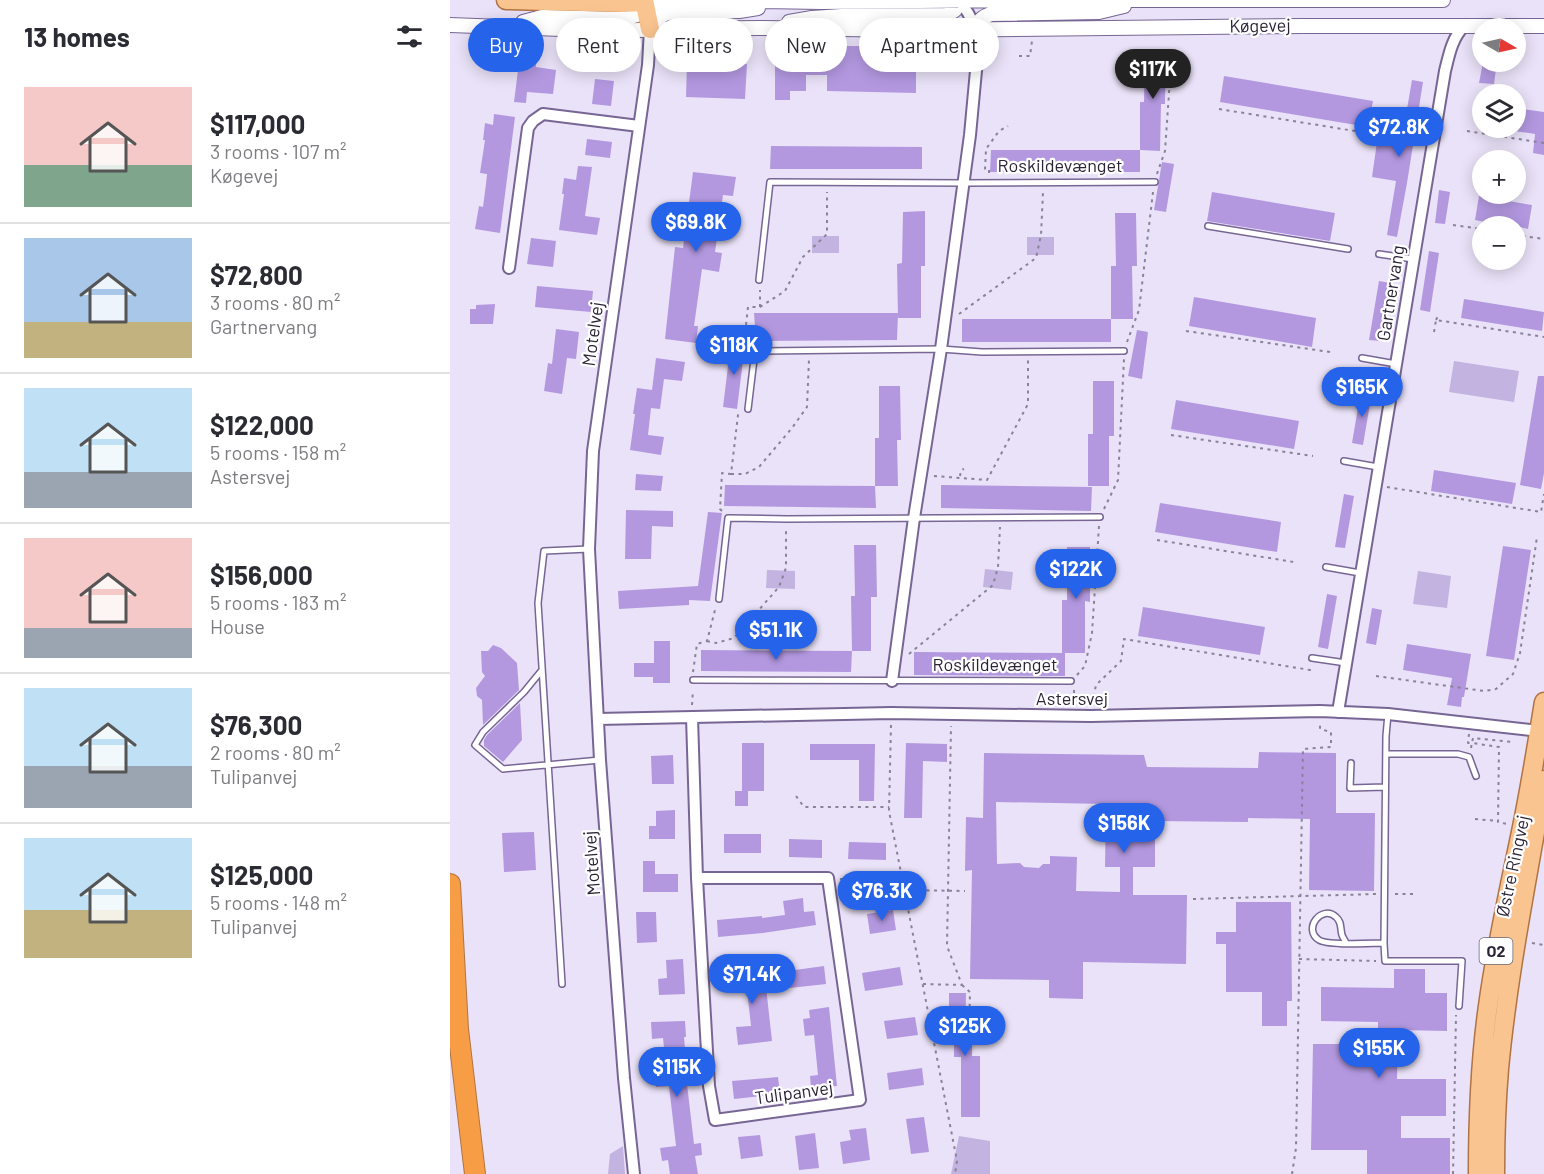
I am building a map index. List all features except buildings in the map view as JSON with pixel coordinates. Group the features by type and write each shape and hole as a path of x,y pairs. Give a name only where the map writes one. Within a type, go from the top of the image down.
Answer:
{"highway":[{"path":"450,884 458,1029 475,1174"}],"main road":[{"name":"Køgevej","path":"506,0 623,3 646,11"},
{"name":"Østre Ringvej","path":"1478,1174 1480,1096 1488,1006 1498,937 1541,733 1544,702"},
{"name":"Østre Ringvej","path":"1495,1174 1499,1079 1507,1010 1544,780"}],"street":[{"name":"Køgevej","path":"646,11 663,1 696,0 790,2 1443,0"},
{"path":"760,28 812,18 947,15 955,10 959,0"},
{"path":"959,0 970,18"},
{"path":"455,25 507,27 542,17 630,18 663,1"},
{"path":"982,18 991,14 1099,12 1151,1"},
{"path":"646,11 658,18 667,13 739,11 790,2"},
{"name":"Køgevej","path":"646,11 760,28 859,29"},
{"name":"Motelvej","path":"634,1174 624,1077 600,760 589,549 593,452 648,64 646,11"},
{"name":"Gartnervang","path":"1338,712 1445,71 1455,39 1464,26"},
{"name":"Køgevej","path":"999,29 1544,26"},
{"path":"892,681 964,183 976,72"},
{"path":"509,268 528,128 532,121 543,114 639,126"},
{"name":"Astersvej","path":"598,719 891,713 1091,716 1308,711 1388,714 1541,733"},
{"name":"Tulipanvej","path":"692,717 697,878 709,1086 715,1120 860,1100 828,878"},
{"path":"697,878 828,878"}],"lane":[{"name":"Roskildevænget","path":"759,280 770,182 1155,182"},
{"path":"1208,226 1348,249"},
{"path":"1379,254 1413,259"},
{"path":"748,409 755,351 1124,351"},
{"path":"1362,358 1396,364"},
{"path":"1344,461 1379,467"},
{"path":"719,598 728,518 1100,517"},
{"path":"561,984 538,603 544,551 589,549"},
{"path":"1326,567 1361,573"},
{"path":"1312,658 1346,663"},
{"path":"542,670 524,692 483,732 476,745 503,769 600,760"},
{"name":"Roskildevænget","path":"693,680 1071,681"},
{"path":"1388,714 1385,787 1385,961 1462,961 1459,1006"},
{"path":"1386,754 1458,754 1469,757 1476,776"},
{"path":"1351,763 1350,788 1385,787"},
{"path":"1346,943 1336,917 1323,914 1313,923 1313,932 1323,942 1346,943 1384,943"}],"path":[{"path":"1019,56 1030,56 1033,29"},
{"name":"Roskildevænget","path":"1071,681 1085,666 1092,633 1100,517 1118,480 1124,351 1139,310 1155,182 1165,151 1172,50"},
{"path":"1219,109 1361,132"},
{"path":"989,183 989,170 985,170 986,149 999,131 1008,126"},
{"path":"1467,131 1544,143"},
{"path":"755,351 748,348 745,334 748,307 760,307 785,291 803,257 827,234 827,182"},
{"path":"944,325 1036,258 1041,235 1043,183"},
{"path":"1453,225 1472,228"},
{"path":"1526,237 1544,239"},
{"path":"759,280 760,307"},
{"path":"1434,332 1439,314"},
{"path":"1436,320 1544,337"},
{"path":"1186,331 1330,351"},
{"path":"728,518 720,508 722,473 745,474 759,467 792,428 807,407 810,350"},
{"path":"921,475 987,480 1028,404 1028,351"},
{"path":"731,474 738,415 748,409"},
{"path":"1172,435 1312,456"},
{"path":"960,477 964,469"},
{"path":"1376,485 1541,512 1544,494"},
{"path":"894,666 993,585 998,567 1000,518"},
{"path":"692,717 697,644 707,641 717,643 734,638 779,587 786,568 787,519"},
{"path":"1376,676 1484,691 1496,689 1512,674 1520,653 1537,537"},
{"path":"1157,540 1294,562"},
{"path":"707,641 719,598"},
{"path":"1091,716 1096,685 1121,661 1124,639 1310,670 1312,658"},
{"path":"1071,681 1074,692 1074,716"},
{"path":"891,713 889,807 957,1161 955,1174"},
{"path":"952,714 947,946 962,985 970,992 969,1036"},
{"path":"1473,738 1512,742"},
{"path":"1469,757 1472,743 1499,747 1498,821"},
{"path":"796,796 804,807 889,807"},
{"path":"1475,819 1522,826"},
{"path":"828,878 902,880"},
{"path":"904,890 965,891"},
{"path":"1193,898 1413,894"},
{"path":"1526,943 1544,945"},
{"path":"1299,959 1385,961"},
{"path":"923,984 962,985"},
{"path":"1454,1174 1456,1014 1459,1006"}],"shaded area":[{"path":"812,236 839,236 839,253 812,253"},
{"path":"1027,237 1054,237 1054,255 1027,255"},
{"path":"1454,361 1519,371 1514,402 1449,392"},
{"path":"985,569 1013,572 1011,590 983,587"},
{"path":"767,570 795,571 795,589 766,588"},
{"path":"1418,571 1451,576 1447,608 1413,604"},
{"path":"959,1136 990,1141 990,1174 951,1174"},
{"path":"623,1146 625,1174 608,1174 610,1154"}]}
